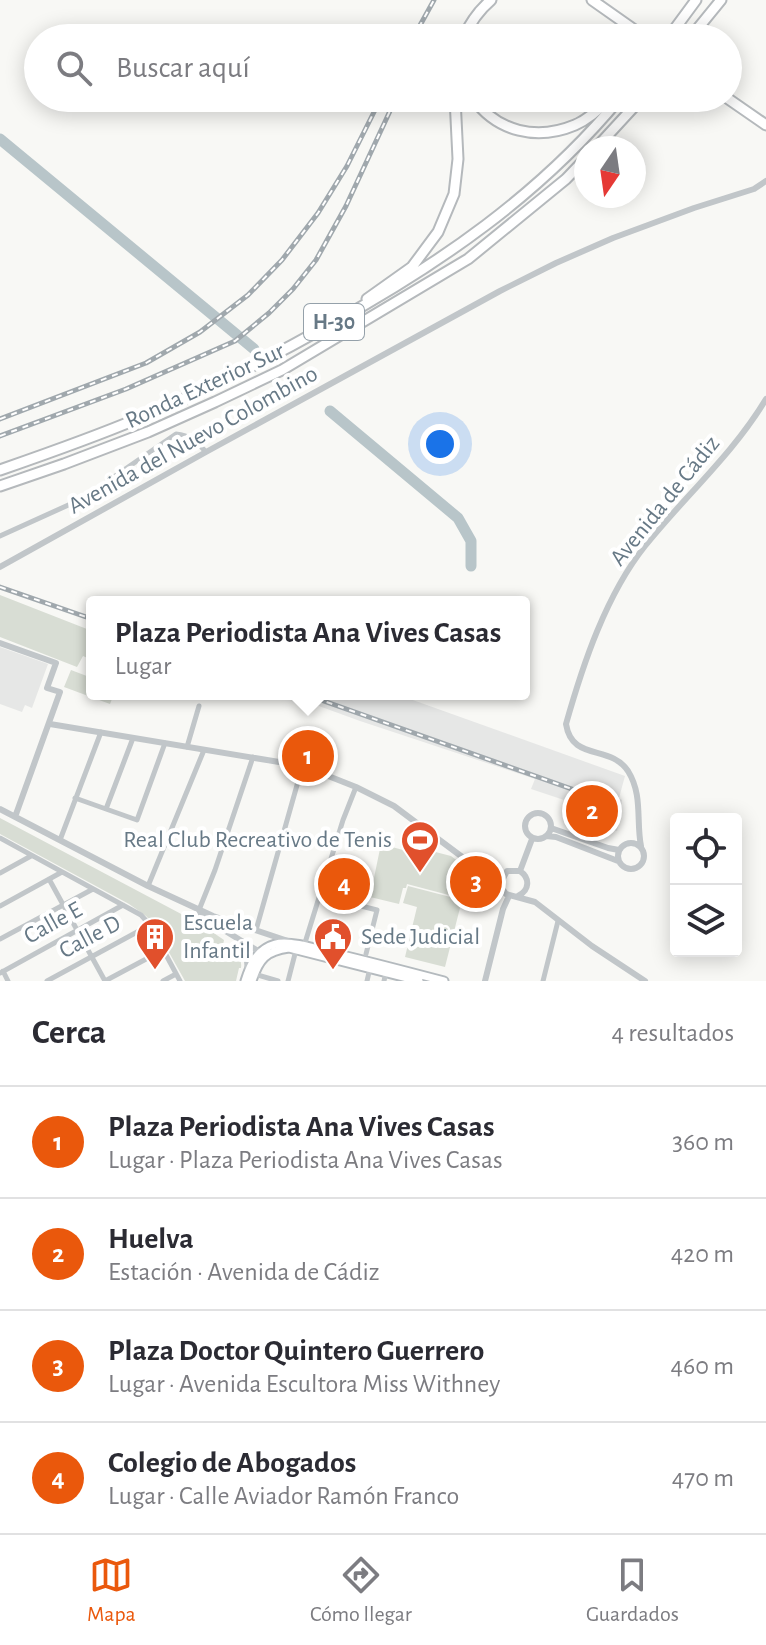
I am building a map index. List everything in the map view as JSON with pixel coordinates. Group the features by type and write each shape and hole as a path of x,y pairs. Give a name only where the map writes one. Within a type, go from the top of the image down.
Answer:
{"highway":[{"path":"470,24 491,0"},
{"path":"592,0 627,24"},
{"path":"678,24 696,0"},
{"path":"699,24 714,0"},
{"path":"701,24 721,0"},
{"path":"742,109 764,125"},
{"path":"333,323 412,267 438,232 454,194 458,159 456,112"},
{"path":"485,112 499,124 535,134 577,124 595,112"},
{"name":"Ronda Exterior Sur","path":"0,470 137,419 199,392 376,300 497,217 571,152 607,112"},
{"path":"607,136 629,112"},
{"name":"Ronda Exterior Sur","path":"0,486 148,432 282,370 468,259 574,171"}],"main road":[{"path":"300,948 370,968 385,977 419,981"},
{"path":"245,981 263,954 300,948 444,981"}],"street":[{"name":"Avenida del Nuevo Colombino","path":"754,189 766,181"},
{"name":"Avenida del Nuevo Colombino","path":"0,567 556,263 694,208 766,188"},
{"name":"Avenida de Cádiz","path":"641,846 637,792 629,773 612,758 580,748 573,742 566,724 602,622 622,582 644,548 733,447 766,399"},
{"path":"0,536 83,497 176,434 186,435 206,452"},
{"path":"0,643 56,663 47,688 60,692 15,817"},
{"path":"187,747 199,706"},
{"path":"50,724 303,766 394,806 485,874 501,882"},
{"path":"60,840 101,732"},
{"path":"106,809 133,738"},
{"path":"75,798 137,820 165,743"},
{"path":"256,930 307,754 305,749"},
{"path":"148,886 204,750"},
{"path":"253,757 199,910 201,916 263,954"},
{"path":"288,981 356,787"},
{"path":"0,809 199,910 300,948"},
{"path":"546,836 551,828 546,816 532,814 526,819 524,828 532,839 556,837 618,861 628,869 639,866 644,856 641,846 629,842 623,844 618,861"},
{"path":"629,842 639,825"},
{"path":"551,828 619,850"},
{"path":"0,839 141,915 150,925 180,981"},
{"path":"520,871 532,839"},
{"path":"0,873 31,855"},
{"path":"535,902 526,877 520,871 507,871 501,882 503,891 509,896 535,902 645,981"},
{"path":"0,906 62,872"},
{"path":"49,879 105,981 163,950"},
{"path":"517,896 524,893 528,885"},
{"path":"0,939 93,889"},
{"path":"485,981 509,896"},
{"name":"Calle E","path":"2,972 123,905"},
{"path":"361,906 377,910 366,954"},
{"path":"543,981 558,921"},
{"name":"Calle D","path":"47,981 150,925"},
{"path":"240,941 251,976 278,981"},
{"path":"367,981 370,968"},
{"path":"2,972 8,981"},
{"path":"163,981 176,974"}],"shaded area":[{"path":"0,595 86,629 86,657 83,656 77,667 0,637"},
{"path":"0,647 48,664 32,708 25,705 22,712 0,704"},
{"path":"71,670 86,676 86,695 64,687"},
{"path":"302,700 413,700 625,776 619,798 622,800 617,831 564,812 567,801 531,789 535,779"},
{"path":"0,818 202,925 224,940 223,945 240,958 241,968 236,981 185,981 146,916 0,834"},
{"name":"Real Club Recreativo de Tenis","path":"381,844 414,853 416,847 451,856 467,868 460,898 407,884 399,904 370,897"},
{"path":"408,886 462,900 445,967 405,957 417,907 403,903"}],"waterway":[{"path":"0,139 254,349"},
{"path":"330,411 458,518 471,541 471,566"}],"railway":[{"path":"421,24 434,0"},
{"path":"0,419 146,363 200,332 248,295 282,260 318,213 347,166 374,112"},
{"path":"0,436 126,389 235,341 269,313 316,260 346,206 390,112"},
{"path":"0,587 86,617"},
{"path":"321,700 600,799"}],"place":[{"name":"Plaza Periodista Ana Vives Casas","path":"308,756"},
{"name":"Huelva","path":"592,811"},
{"name":"Real Club Recreativo de Tenis","path":"420,874"},
{"name":"Plaza Doctor Quintero Guerrero","path":"476,882"},
{"name":"Colegio de Abogados","path":"344,884"},
{"name":"Escuela Infantil","path":"155,971"},
{"name":"Sede Judicial","path":"333,971"}]}
